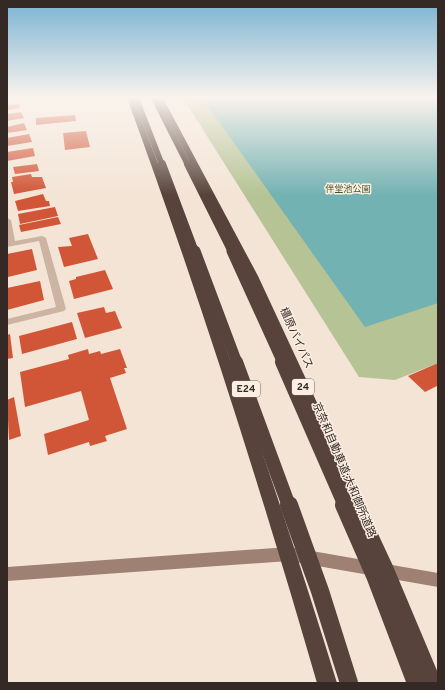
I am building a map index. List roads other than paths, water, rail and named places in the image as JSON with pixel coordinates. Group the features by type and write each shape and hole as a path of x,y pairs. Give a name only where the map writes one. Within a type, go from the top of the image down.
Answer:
{"highway":[{"path":"142,130 200,284 290,554 327,683"},
{"name":"E24","path":"148,130 208,284 315,576 349,683"},
{"name":"京奈和自動車道;大和御所道路","path":"170,130 245,276 376,578 416,683"},
{"name":"橿原バイパス","path":"177,130 253,276 387,572 432,683"}],"street":[{"path":"7,220 9,244 42,238 62,309 7,322"},
{"path":"7,574 290,554 336,560 387,572 438,580"}],"water":[{"path":"225,130 438,130 438,303 365,327"}],"park label":[{"name":"伴堂池公園","path":"348,189"}]}
